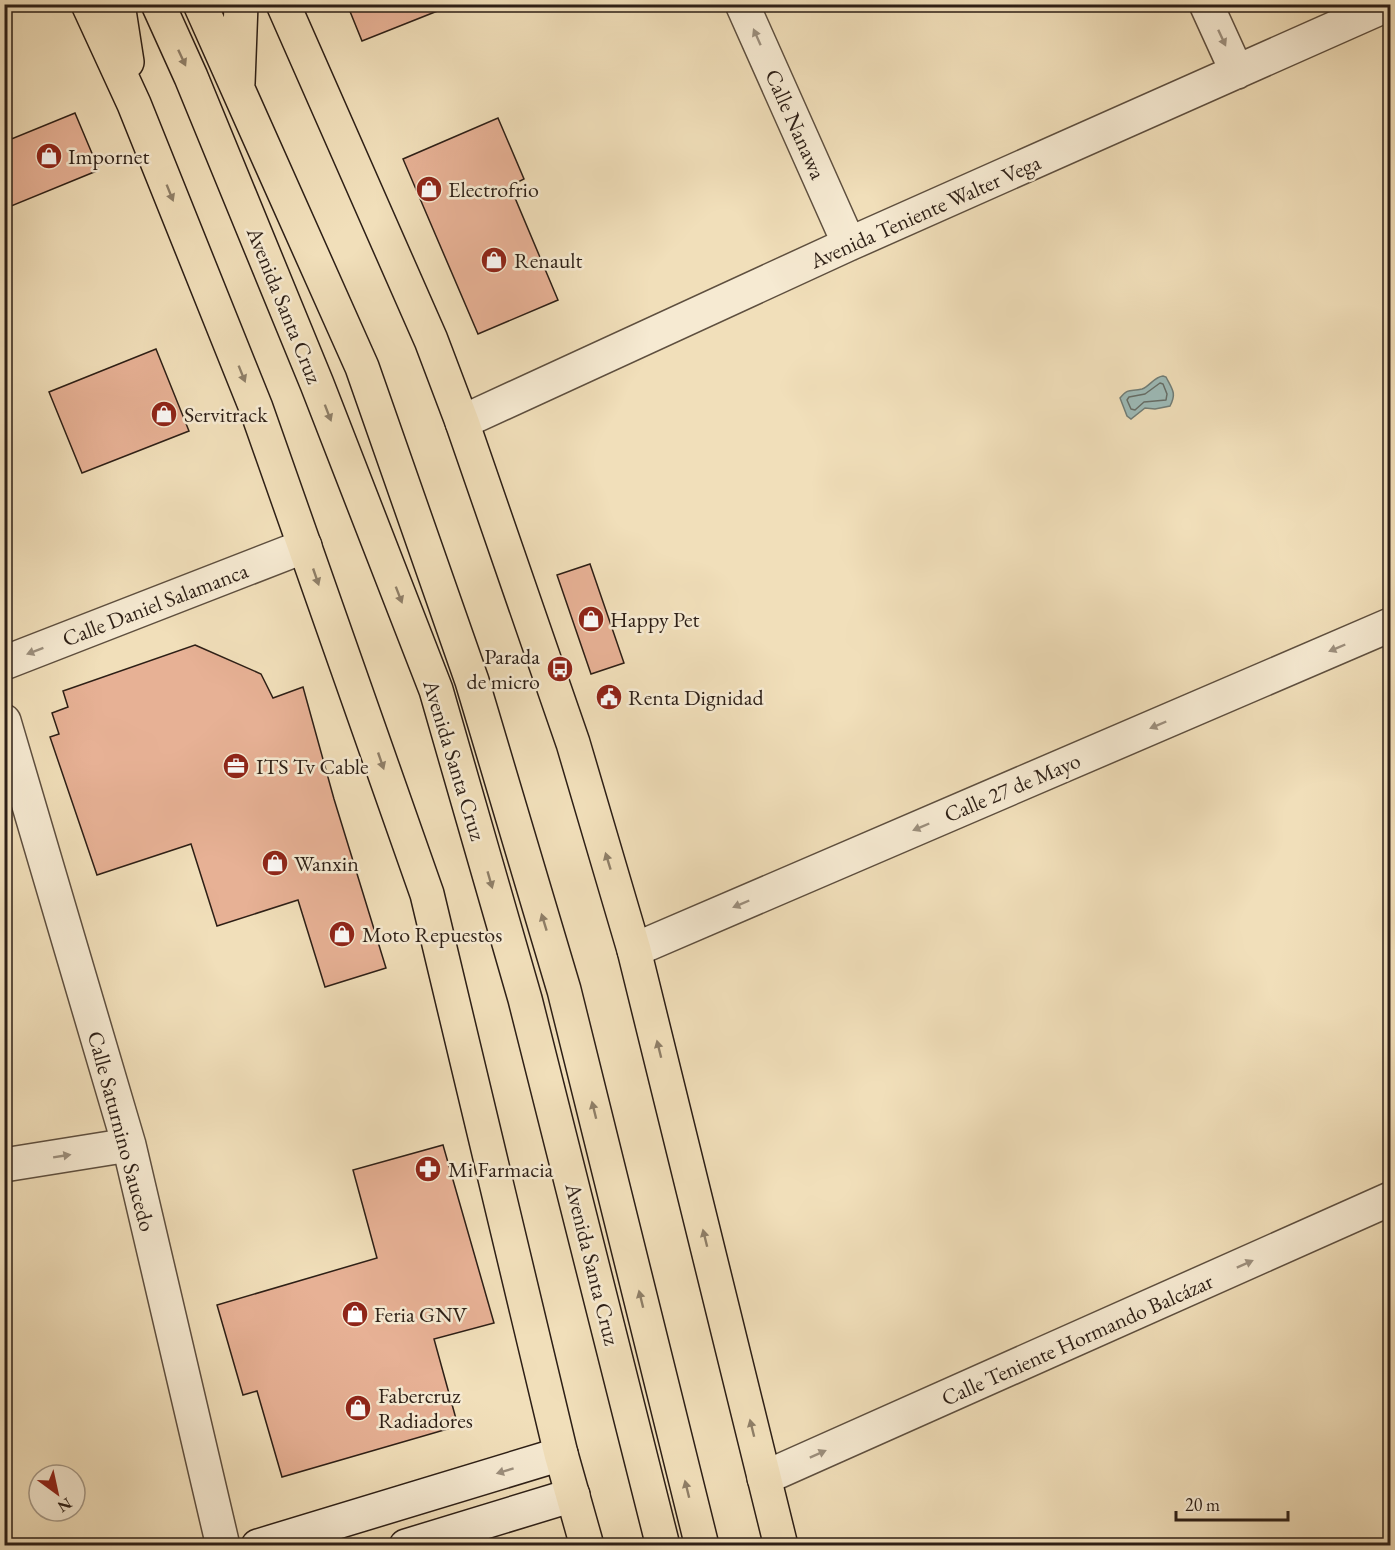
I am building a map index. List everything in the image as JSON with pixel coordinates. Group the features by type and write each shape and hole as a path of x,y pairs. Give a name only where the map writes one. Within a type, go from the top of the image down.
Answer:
{"main road":[{"path":"88,4 134,104 256,408 427,894 561,1454 587,1545"},
{"path":"118,4 134,104"},
{"name":"Avenida Santa Cruz","path":"158,4 191,77 317,384 436,690 525,999 663,1545"},
{"name":"Avenida Santa Cruz","path":"200,4 362,367 472,681 564,990 702,1545"},
{"path":"238,91 241,4"},
{"path":"283,4 426,329 462,422 573,743 634,950 782,1545"}],"street":[{"name":"Calle Nanawa","path":"742,4 849,244"},
{"path":"1206,4 1237,72"},
{"name":"Avenida Teniente Walter Vega","path":"462,422 849,244 1389,4"},
{"name":"Calle Daniel Salamanca","path":"4,663 305,546"},
{"name":"Calle 27 de Mayo","path":"634,950 1390,625"},
{"name":"Calle Saturnino Saucedo","path":"4,721 129,1145 222,1545"},
{"path":"4,1165 129,1145"},
{"name":"Calle Teniente Hormando Balcázar","path":"764,1478 1390,1199"},
{"path":"258,1545 561,1454"},
{"path":"406,1545 573,1495"}],"water":[{"path":"1163,376 1166,377 1173,391 1170,406 1145,408 1131,419 1127,416 1120,398 1128,391 1142,389"}],"building":[{"path":"347,4 449,4 450,6 362,41"},
{"name":"Impornet","path":"75,113 99,170 4,209 4,142"},
{"name":"Renault","path":"498,118 524,179 510,186 558,300 478,334 403,159"},
{"path":"156,349 189,431 82,473 49,392"},
{"name":"Happy Pet","path":"590,564 624,663 591,674 557,575"},
{"path":"195,645 261,674 273,698 303,687 334,799 386,968 325,987 298,900 217,926 191,844 97,875 50,737 59,734 52,713 68,707 63,691"},
{"path":"443,1145 494,1323 434,1339 458,1426 282,1477 257,1391 243,1395 217,1305 377,1258 353,1170"}],"place":[{"name":"Impornet","path":"49,156"},
{"name":"Electrofrio","path":"429,189"},
{"name":"Renault","path":"494,260"},
{"name":"Servitrack","path":"164,414"},
{"name":"Happy Pet","path":"591,619"},
{"name":"Parada de micro","path":"560,669"},
{"name":"Renta Dignidad","path":"609,697"},
{"name":"ITS Tv Cable","path":"236,766"},
{"name":"Wanxin","path":"275,863"},
{"name":"Moto Repuestos","path":"342,934"},
{"name":"Mi Farmacia","path":"428,1169"},
{"name":"Feria GNV","path":"355,1314"},
{"name":"Fabercruz Radiadores","path":"358,1408"}]}
